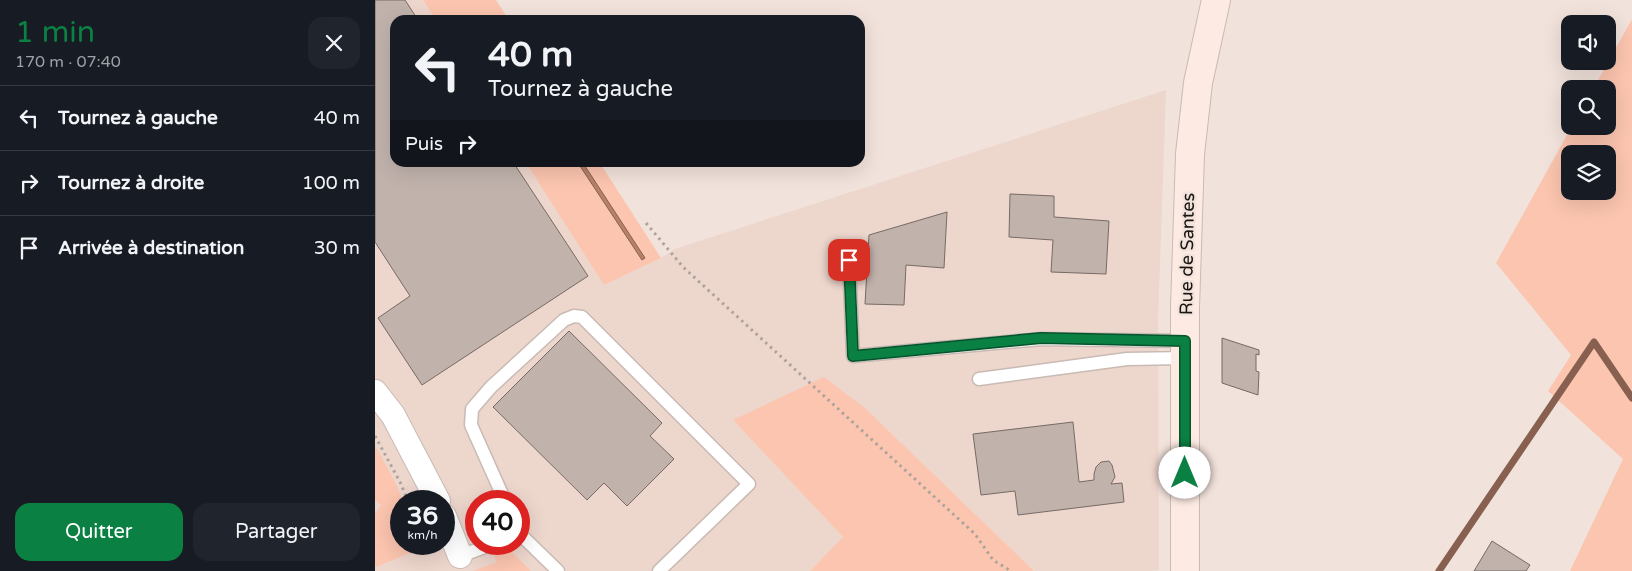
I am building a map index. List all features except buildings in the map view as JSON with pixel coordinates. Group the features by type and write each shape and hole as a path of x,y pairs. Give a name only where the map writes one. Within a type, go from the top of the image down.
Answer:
{"street":[{"name":"Rue de Santes","path":"1185,571 1185,349 1190,154 1198,83 1216,0"},
{"path":"375,392 393,415 432,490"},
{"path":"455,544 460,556"}],"lane":[{"path":"849,260 853,356 1041,338 1185,349"},
{"path":"500,490 471,426 472,409 491,387 564,320 574,316 582,317 749,484 659,571"},
{"path":"979,379 1127,359 1185,349"},
{"path":"530,544 558,571"},
{"path":"460,556 465,554"}],"path":[{"path":"646,223 683,267 975,534 993,560 1011,571"},
{"path":"375,436 403,490"}],"shaded area":[{"path":"375,0 423,0 433,15 390,15 390,167 529,167 604,285 661,258 675,249 1166,90 1158,321 1159,570 1034,571 866,409 733,420 843,537 810,571 375,571"},
{"path":"423,0 496,0 506,15 433,15"},
{"path":"1632,19 1632,571 1570,571 1623,459 1548,391 1571,355 1496,263 1561,146 1561,200 1616,200 1616,145 1561,145 1567,135 1616,135 1616,80 1598,80 1604,70 1616,70 1616,48"},
{"path":"529,167 603,167 661,258 604,285"},
{"path":"581,167 586,167 645,258 642,260"},
{"path":"824,377 866,409 1034,571 810,571 843,537 733,420"},
{"path":"375,445 398,490 390,490 390,555 405,555 376,567 375,514 381,505 375,500"},
{"path":"515,555 531,571 473,571 497,562 494,556"}],"waterway":[{"path":"1439,571 1594,342 1632,398"}],"route":[{"path":"849,260 853,356 1041,338 1185,341 1185,473"}]}
